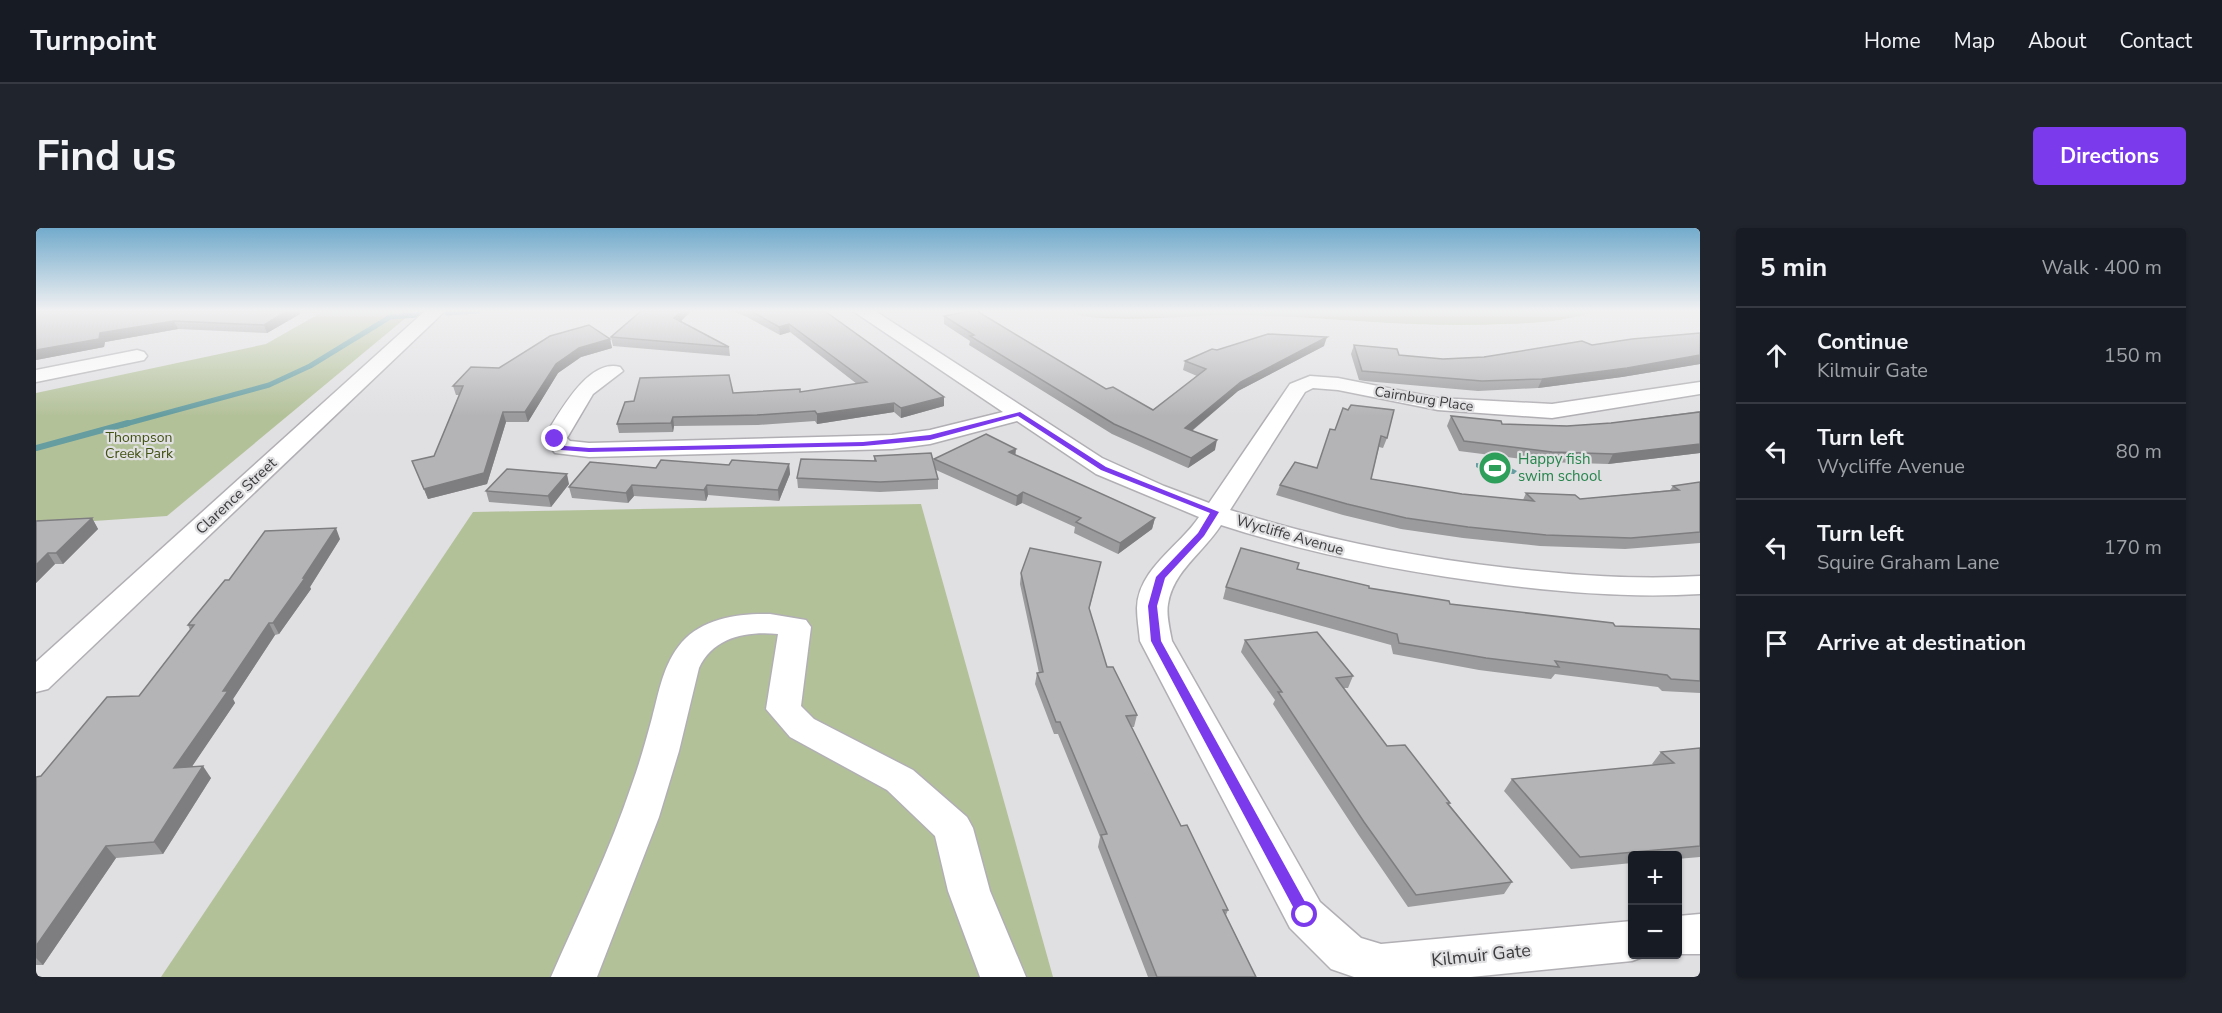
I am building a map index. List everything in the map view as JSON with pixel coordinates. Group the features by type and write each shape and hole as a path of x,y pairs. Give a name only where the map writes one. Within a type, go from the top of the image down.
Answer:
{"street":[{"name":"Clarence Street","path":"36,681 398,346"},
{"name":"Wycliffe Avenue","path":"916,346 1104,468 1215,512 1265,529 1355,554 1464,572 1569,583 1700,585"},
{"path":"36,376 137,356"},
{"path":"613,371 585,390 555,439 563,448 589,450 892,442 930,438 1020,414"},
{"name":"Cairnburg Place","path":"1215,512 1297,388 1310,382 1338,384 1438,404 1552,411 1700,388"},
{"name":"Kilmuir Gate","path":"1215,512 1201,535 1161,577 1152,606 1156,641 1305,915 1347,954 1381,965 1628,941"},
{"path":"574,977 637,831 661,757 681,668 699,644 729,626 779,624 795,627 783,709 802,729 900,780 953,828 969,891 1003,977"},
{"path":"1682,936 1700,934"}],"green space":[{"name":"Thompson Creek Park","path":"257,346 372,346 167,516 36,525 36,393"},
{"path":"921,504 1053,977 161,977 473,512"}],"water":[{"name":"Happy fish swim school","path":"1476,463 1507,466 1517,471 1514,474 1487,473 1476,467"}],"building":[{"path":"36,346 59,346 36,350"},
{"path":"534,346 586,346 579,348 556,364 525,412 503,412 484,473 424,489 412,461 434,456 463,386 453,386 471,367 499,368"},
{"path":"819,346 873,346 944,397 901,408 894,403 817,414 815,411 673,417 671,423 617,424 625,402 634,401 640,378 729,375 733,393 800,389 800,392 867,382"},
{"path":"986,346 1035,346 1106,389 1113,387 1153,410 1206,369 1185,361 1212,349 1217,350 1230,346 1310,346 1241,382 1185,428 1217,440 1191,458 1114,424"},
{"path":"1354,346 1397,349 1399,355 1443,359 1484,357 1552,346 1700,346 1700,355 1627,368 1542,379 1482,381 1362,371"},
{"path":"1351,405 1394,410 1387,438 1381,436 1371,479 1462,494 1534,501 1526,493 1575,495 1580,499 1679,490 1673,486 1700,482 1700,532 1631,538 1546,535 1468,527 1406,518 1280,485 1295,462 1317,468 1330,429 1335,430 1343,408 1348,410"},
{"path":"1700,412 1700,444 1613,454 1552,452 1464,441 1451,416 1501,421 1502,424 1567,426"},
{"path":"986,434 1016,449 1009,452 1155,518 1120,543 1076,522 1081,518 1023,492 1017,496 934,459"},
{"path":"931,453 938,479 880,482 797,478 801,459 876,461 874,456"},
{"path":"661,460 729,465 732,460 789,464 778,490 707,485 704,490 632,485 626,493 569,487 590,462 656,468"},
{"path":"507,469 567,474 548,496 486,491"},
{"path":"92,518 56,553 48,553 36,565 36,521"},
{"path":"336,528 303,578 305,578 273,623 269,623 223,691 228,691 174,768 203,766 154,842 106,846 36,946 36,777 41,776 107,697 139,696 194,625 188,625 225,580 229,580 265,531"},
{"path":"1030,548 1101,562 1089,608 1107,667 1113,667 1137,715 1126,716 1181,826 1187,825 1228,910 1223,910 1256,977 1157,977 1101,835 1107,834 1060,722 1056,722 1037,673 1043,672 1021,573"},
{"path":"1241,548 1299,563 1297,569 1369,586 1369,588 1449,601 1450,604 1613,623 1615,626 1700,629 1700,681 1671,679 1667,675 1555,661 1559,667 1486,658 1399,643 1397,634 1226,587"},
{"path":"1317,632 1353,676 1336,678 1387,746 1405,745 1450,803 1447,803 1512,882 1416,895 1364,822 1278,692 1282,692 1245,640"},
{"path":"1700,748 1700,846 1580,857 1512,779 1674,763 1661,752"}],"waterway":[{"path":"122,425 269,385 310,366 343,346"},
{"path":"36,448 128,423"}],"place":[{"name":"Happy fish swim school","path":"1495,468"}],"route":[{"path":"555,439 563,448 589,450 863,444 930,438 1020,414 1104,468 1215,512 1201,535 1161,577 1152,606 1156,641 1305,915"}]}
